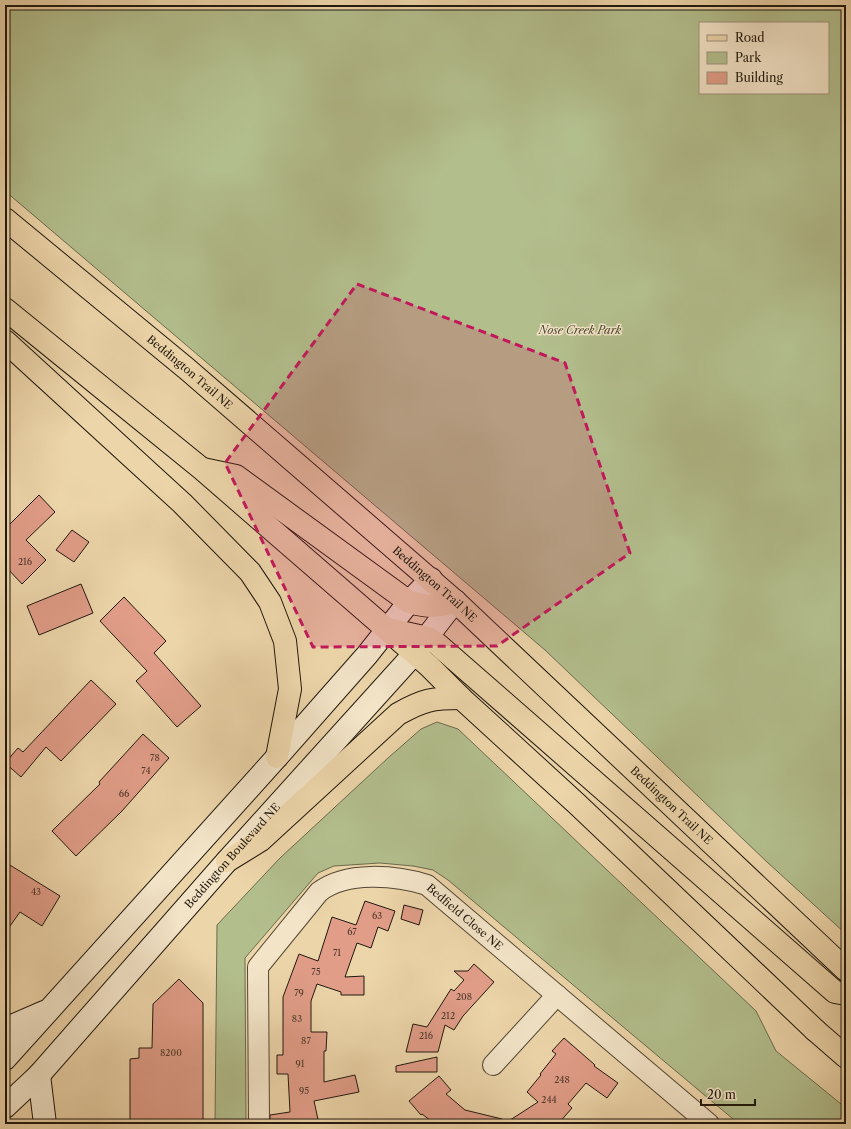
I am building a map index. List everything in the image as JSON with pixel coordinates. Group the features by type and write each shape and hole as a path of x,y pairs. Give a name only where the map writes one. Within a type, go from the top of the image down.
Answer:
{"main road":[{"name":"Beddington Trail NE","path":"5,219 188,369 431,579 846,970"},
{"path":"5,309 202,469 429,666 460,698 577,804 815,1030 846,1057"},
{"path":"5,341 182,504 250,572 270,602 285,641 290,688 277,757"},
{"path":"202,469 236,476 409,602 426,606 440,606 455,601"},
{"path":"5,1059 277,757 367,655 409,602 431,579"},
{"name":"Beddington Boulevard NE","path":"5,1107 39,1074 227,861 414,654 428,638 455,601"},
{"path":"387,629 428,638 443,649 835,992 846,994"},
{"path":"227,861 261,840 398,714 420,701 440,698 460,698"},
{"path":"5,1030 52,1008"},
{"path":"39,1074 45,1124"},
{"path":"5,1120 9,1124"}],"street":[{"name":"Bedfield Close NE","path":"258,1124 258,967 319,892 329,885 340,881 389,877 406,879 427,885 708,1124"},
{"path":"493,1065 557,995"}],"highlighted area":[{"path":"357,284 565,363 630,553 497,646 313,647 225,463"}],"green space":[{"name":"Nose Creek Park","path":"5,5 846,5 846,934 767,862 545,650 5,191"},
{"path":"437,722 458,729 756,1011 776,1051 846,1108 846,1124 739,1124 448,880 433,870 413,866 380,863 334,866 318,873 245,958 246,1124 215,1124 217,925 280,858 388,758 421,729"}],"building":[{"path":"39,495 55,512 26,540 46,560 22,584 5,566 5,529"},
{"path":"72,530 89,542 74,562 56,550"},
{"path":"81,584 93,613 39,635 27,606"},
{"path":"124,597 166,641 154,653 201,706 177,727 136,681 147,671 100,621"},
{"path":"91,680 116,704 61,761 46,747 21,777 5,763 18,748 23,752"},
{"path":"143,734 169,758 122,811 76,856 52,831 100,784 99,782"},
{"path":"5,862 60,896 42,926 20,912 5,933"},
{"path":"365,901 395,911 388,931 378,927 371,948 357,943 345,977 364,976 364,995 341,995 341,992 317,984 311,1001 311,1032 327,1032 326,1051 324,1051 324,1082 355,1075 359,1092 314,1101 319,1124 270,1124 270,1115 290,1112 288,1074 277,1074 277,1055 283,1055 283,997 299,954 318,961 332,917 356,925"},
{"path":"404,905 423,910 419,925 401,919"},
{"path":"474,964 494,982 463,1016 454,1030 445,1025 438,1052 406,1052 413,1024 427,1027 451,989 454,991 464,980 454,971 468,971"},
{"path":"179,979 203,1003 203,1124 130,1124 130,1059 139,1058 139,1048 152,1048 153,1004"},
{"path":"564,1038 595,1065 594,1066 618,1083 607,1098 586,1083 568,1104 572,1108 558,1124 504,1124 538,1102 527,1092 556,1054 552,1051"},
{"path":"437,1057 437,1072 396,1072 396,1066"},
{"path":"439,1076 451,1090 446,1094 465,1110 502,1119 501,1124 435,1124 422,1114 421,1115 409,1101"}]}
